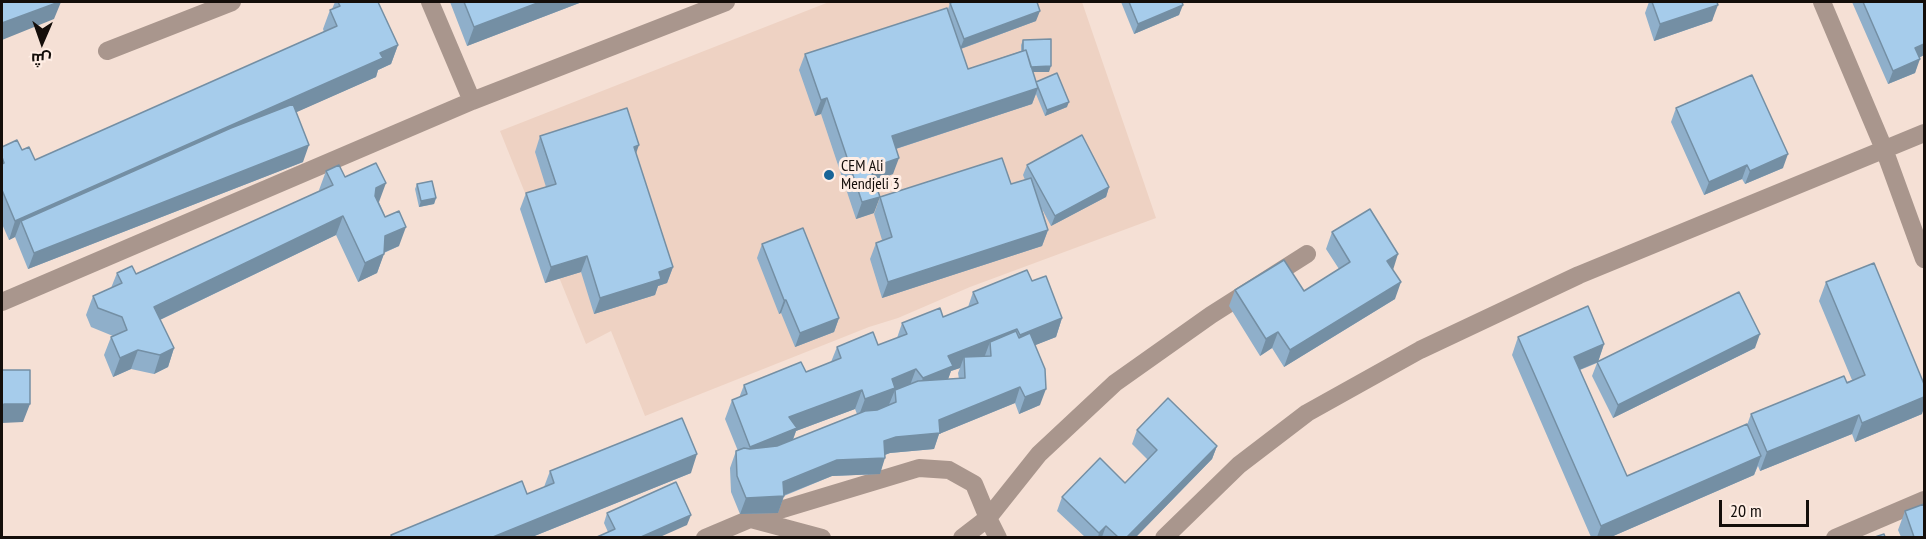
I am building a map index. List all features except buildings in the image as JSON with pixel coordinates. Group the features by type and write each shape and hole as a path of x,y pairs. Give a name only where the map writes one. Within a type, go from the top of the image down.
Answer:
{"street":[{"path":"107,51 232,2"},
{"path":"429,2 472,101"},
{"path":"2,302 472,101 726,2"},
{"path":"1822,2 1884,149 1924,259"},
{"path":"1164,537 1239,465 1308,412 1420,350 1579,275 1924,133"},
{"path":"962,537 988,518 1039,454 1114,383 1211,315 1307,254"},
{"path":"705,537 750,519 919,468 949,470 974,484 998,537"},
{"path":"1835,537 1924,500"},
{"path":"750,519 822,537"}],"shaded area":[{"name":"CEM Ali Mendjeli 3","path":"829,2 1082,2 1156,218 970,287 898,318 869,327 645,416 611,331 586,344 500,131"}],"place":[{"name":"CEM Ali Mendjeli 3","path":"829,175"}]}
